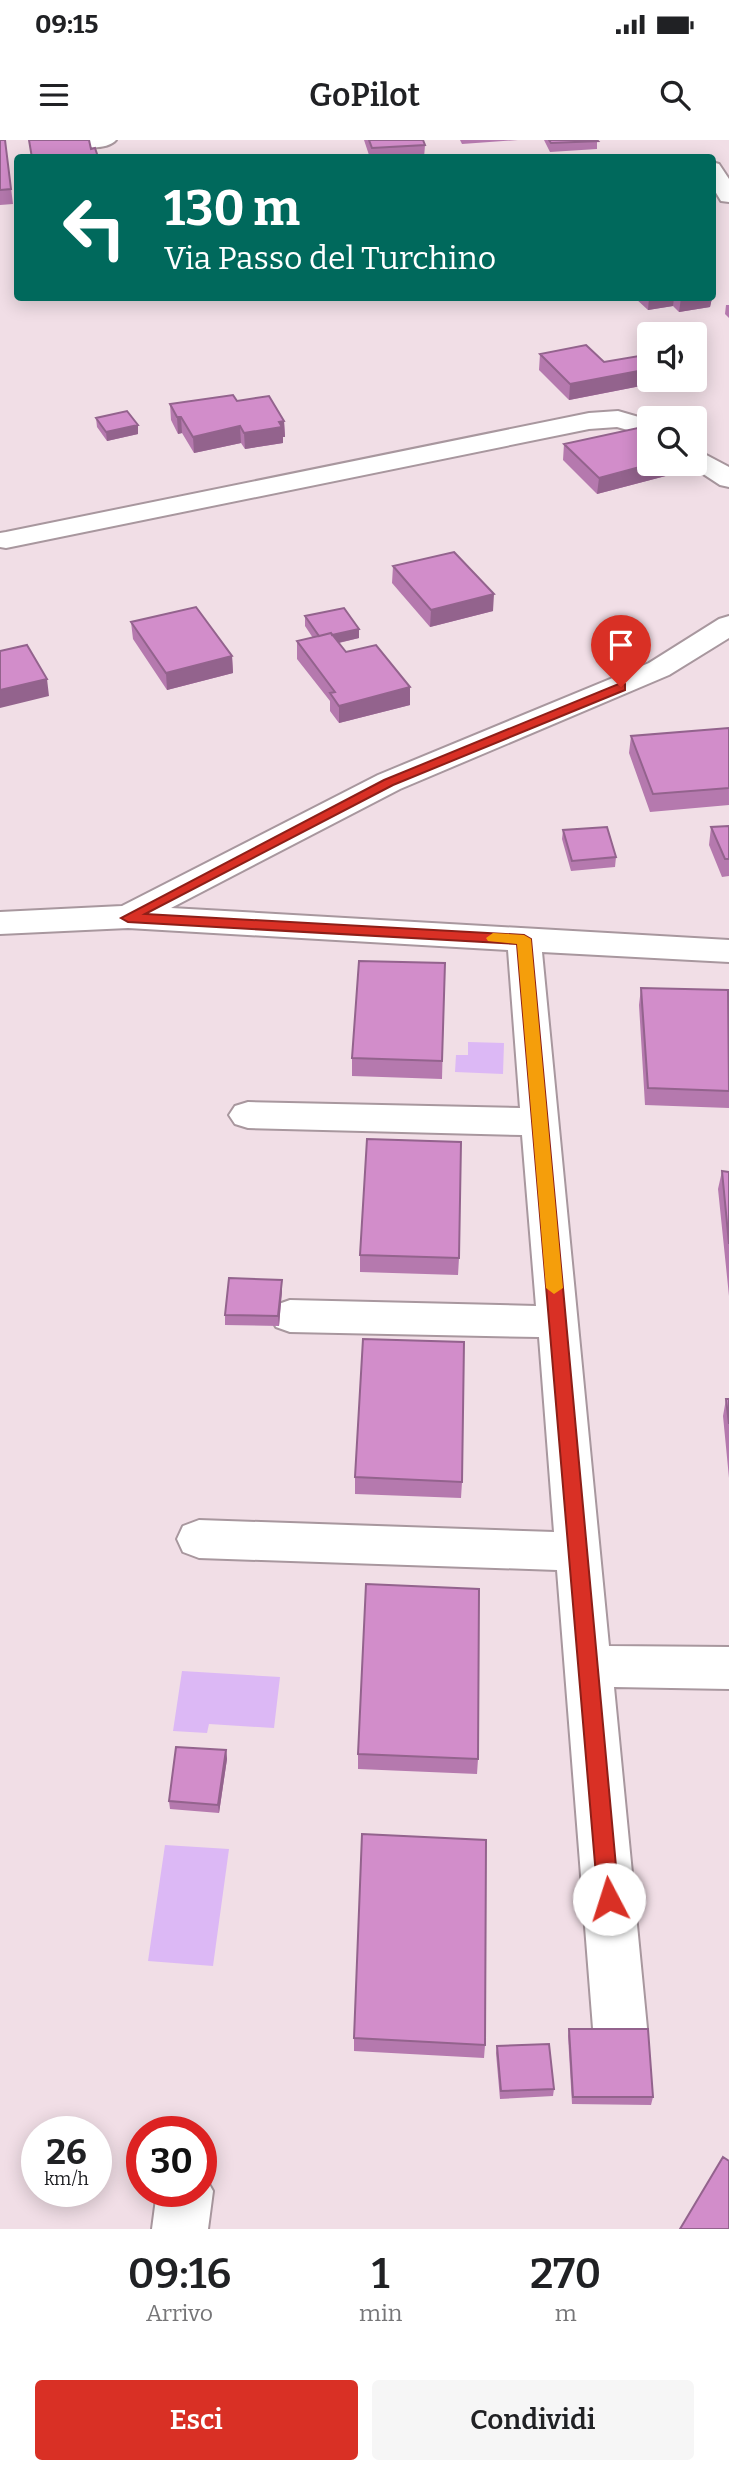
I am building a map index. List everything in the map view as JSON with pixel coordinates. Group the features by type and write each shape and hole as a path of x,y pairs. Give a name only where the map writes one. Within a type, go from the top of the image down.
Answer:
{"street":[{"path":"77,140 106,140"},
{"path":"716,174 729,195"},
{"path":"6,540 589,421 618,419 637,425"},
{"path":"707,464 729,478"},
{"path":"128,918 389,782 640,678 729,625"},
{"path":"0,923 128,918 729,951"},
{"path":"524,939 620,2028"},
{"path":"248,1115 540,1122"},
{"path":"290,1316 557,1322"},
{"path":"199,1539 578,1552"},
{"path":"588,1666 729,1668"},
{"path":"180,2229 183,2207"}],"shaded area":[{"path":"468,1042 504,1043 503,1074 455,1072 456,1055 468,1055"},
{"path":"182,1671 280,1677 274,1728 209,1724 207,1733 173,1731"},
{"path":"165,1845 229,1849 213,1966 148,1961"}],"building":[{"path":"0,140 5,140 11,189 0,190"},
{"path":"29,140 89,140 91,149 95,148 97,154 31,154"},
{"path":"369,140 423,140 425,145 372,148"},
{"path":"549,140 597,140 598,141 551,143"},
{"path":"586,345 604,362 637,356 637,371 570,384 540,354"},
{"path":"233,395 237,401 269,396 284,421 279,422 282,427 244,433 240,426 193,437 170,404"},
{"path":"127,411 138,425 106,432 96,418"},
{"path":"637,428 637,468 599,478 564,444"},
{"path":"454,552 494,594 431,610 393,566"},
{"path":"196,607 232,656 166,673 131,622"},
{"path":"344,608 359,629 319,636 305,616"},
{"path":"331,633 346,652 376,645 410,687 339,706 330,693 335,692 297,641"},
{"path":"27,645 47,679 0,690 0,651"},
{"path":"729,728 729,788 653,794 631,736"},
{"path":"729,826 729,859 725,859 711,827"},
{"path":"607,827 616,857 572,861 563,830"},
{"path":"359,961 445,963 442,1061 352,1058"},
{"path":"641,988 728,990 729,1091 648,1088"},
{"path":"367,1139 461,1142 459,1258 360,1255"},
{"path":"722,1171 729,1172 729,1244"},
{"path":"229,1278 282,1280 278,1316 225,1315"},
{"path":"363,1339 464,1342 462,1482 355,1477"},
{"path":"726,1399 729,1399 729,1424"},
{"path":"366,1584 479,1589 478,1759 358,1754"},
{"path":"176,1747 226,1750 218,1805 169,1801"},
{"path":"362,1834 486,1840 485,2045 354,2038"},
{"path":"569,2029 648,2029 653,2097 573,2097"},
{"path":"549,2044 554,2089 501,2091 497,2046"},
{"path":"723,2157 729,2161 729,2229 680,2229"}],"slow traffic":[{"path":"493,938 524,939 554,1288"}],"route":[{"path":"609,1899 524,939 128,918 332,809 389,782 621,687"}]}
